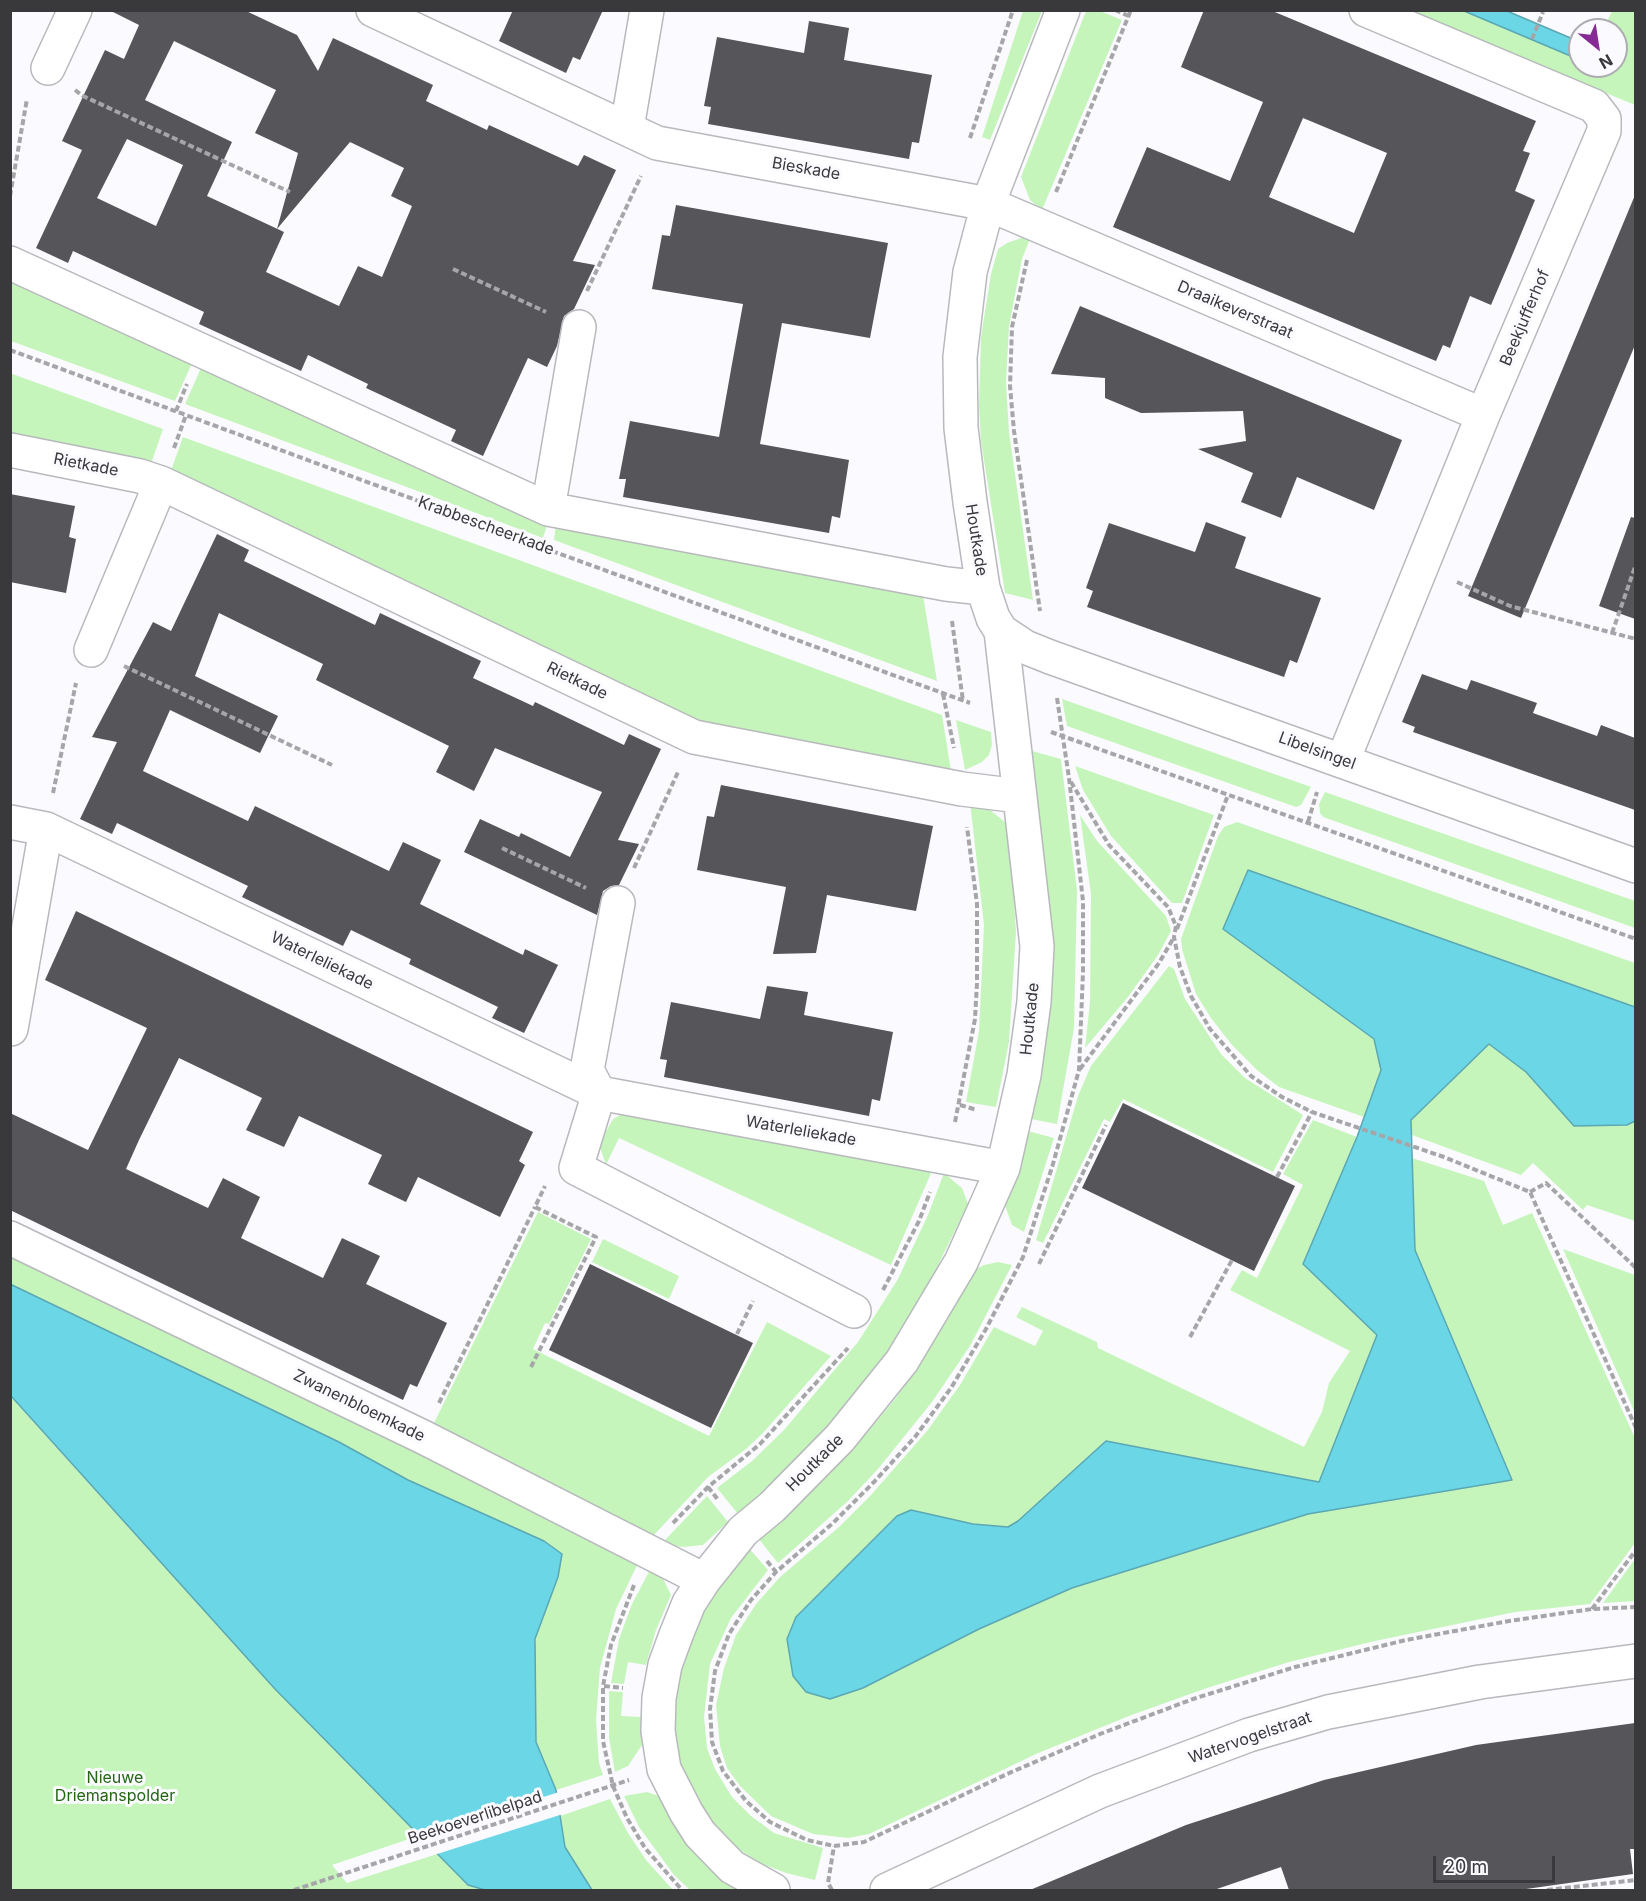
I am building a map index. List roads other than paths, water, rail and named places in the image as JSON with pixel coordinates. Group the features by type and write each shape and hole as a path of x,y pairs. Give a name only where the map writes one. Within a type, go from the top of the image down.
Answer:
{"street":[{"path":"48,68 75,10"},
{"name":"Bieskade","path":"374,10 657,143 988,204"},
{"path":"627,128 647,10"},
{"name":"Houtkade","path":"773,1890 732,1867 700,1834 664,1769 658,1731 665,1665 689,1603 704,1580 743,1531 772,1506 840,1438 871,1403 903,1361 961,1262 1003,1168 1024,1075 1034,1002 1037,946 1001,631 990,612 983,588 961,428 960,357 970,272 988,204 1063,10"},
{"name":"Beekjufferhof","path":"1343,760 1484,415 1604,131 1604,119 1594,106 1366,10"},
{"name":"Draaikeverstraat","path":"988,204 1484,415"},
{"path":"10,263 548,509 983,588"},
{"path":"548,509 575,325"},
{"name":"Rietkade","path":"10,450 140,476 161,483 694,737 962,789 1019,796"},
{"path":"91,650 161,483"},
{"name":"Libelsingel","path":"1001,631 1025,647 1050,657 1635,866"},
{"name":"Waterleliekade","path":"10,822 46,829 598,1093 1003,1168"},
{"path":"10,1029 46,829"},
{"path":"618,903 587,1070 598,1093 576,1168 854,1311"},
{"name":"Zwanenbloemkade","path":"10,1238 423,1437 704,1580"},
{"name":"Watervogelstraat","path":"887,1890 1100,1791 1249,1735 1328,1712 1480,1682 1635,1661"}],"water":[{"path":"1464,11 1507,11 1568,37 1568,55"},
{"path":"1248,870 1635,1007 1635,1121 1627,1125 1574,1126 1526,1072 1489,1044 1411,1120 1415,1250 1512,1480 1308,1514 1072,1588 979,1629 863,1688 830,1699 806,1692 793,1676 787,1639 796,1617 897,1516 911,1510 973,1524 1008,1527 1018,1521 1106,1441 1319,1482 1377,1335 1303,1264 1357,1137 1381,1070 1374,1039 1223,929"},
{"path":"10,1284 339,1442 408,1480 544,1541 562,1554 558,1577 535,1639 536,1742 556,1790 565,1847 592,1890 485,1890 468,1885 275,1689 11,1396"}],"park label":[{"name":"Nieuwe Driemanspolder","path":"115,1787"}]}
